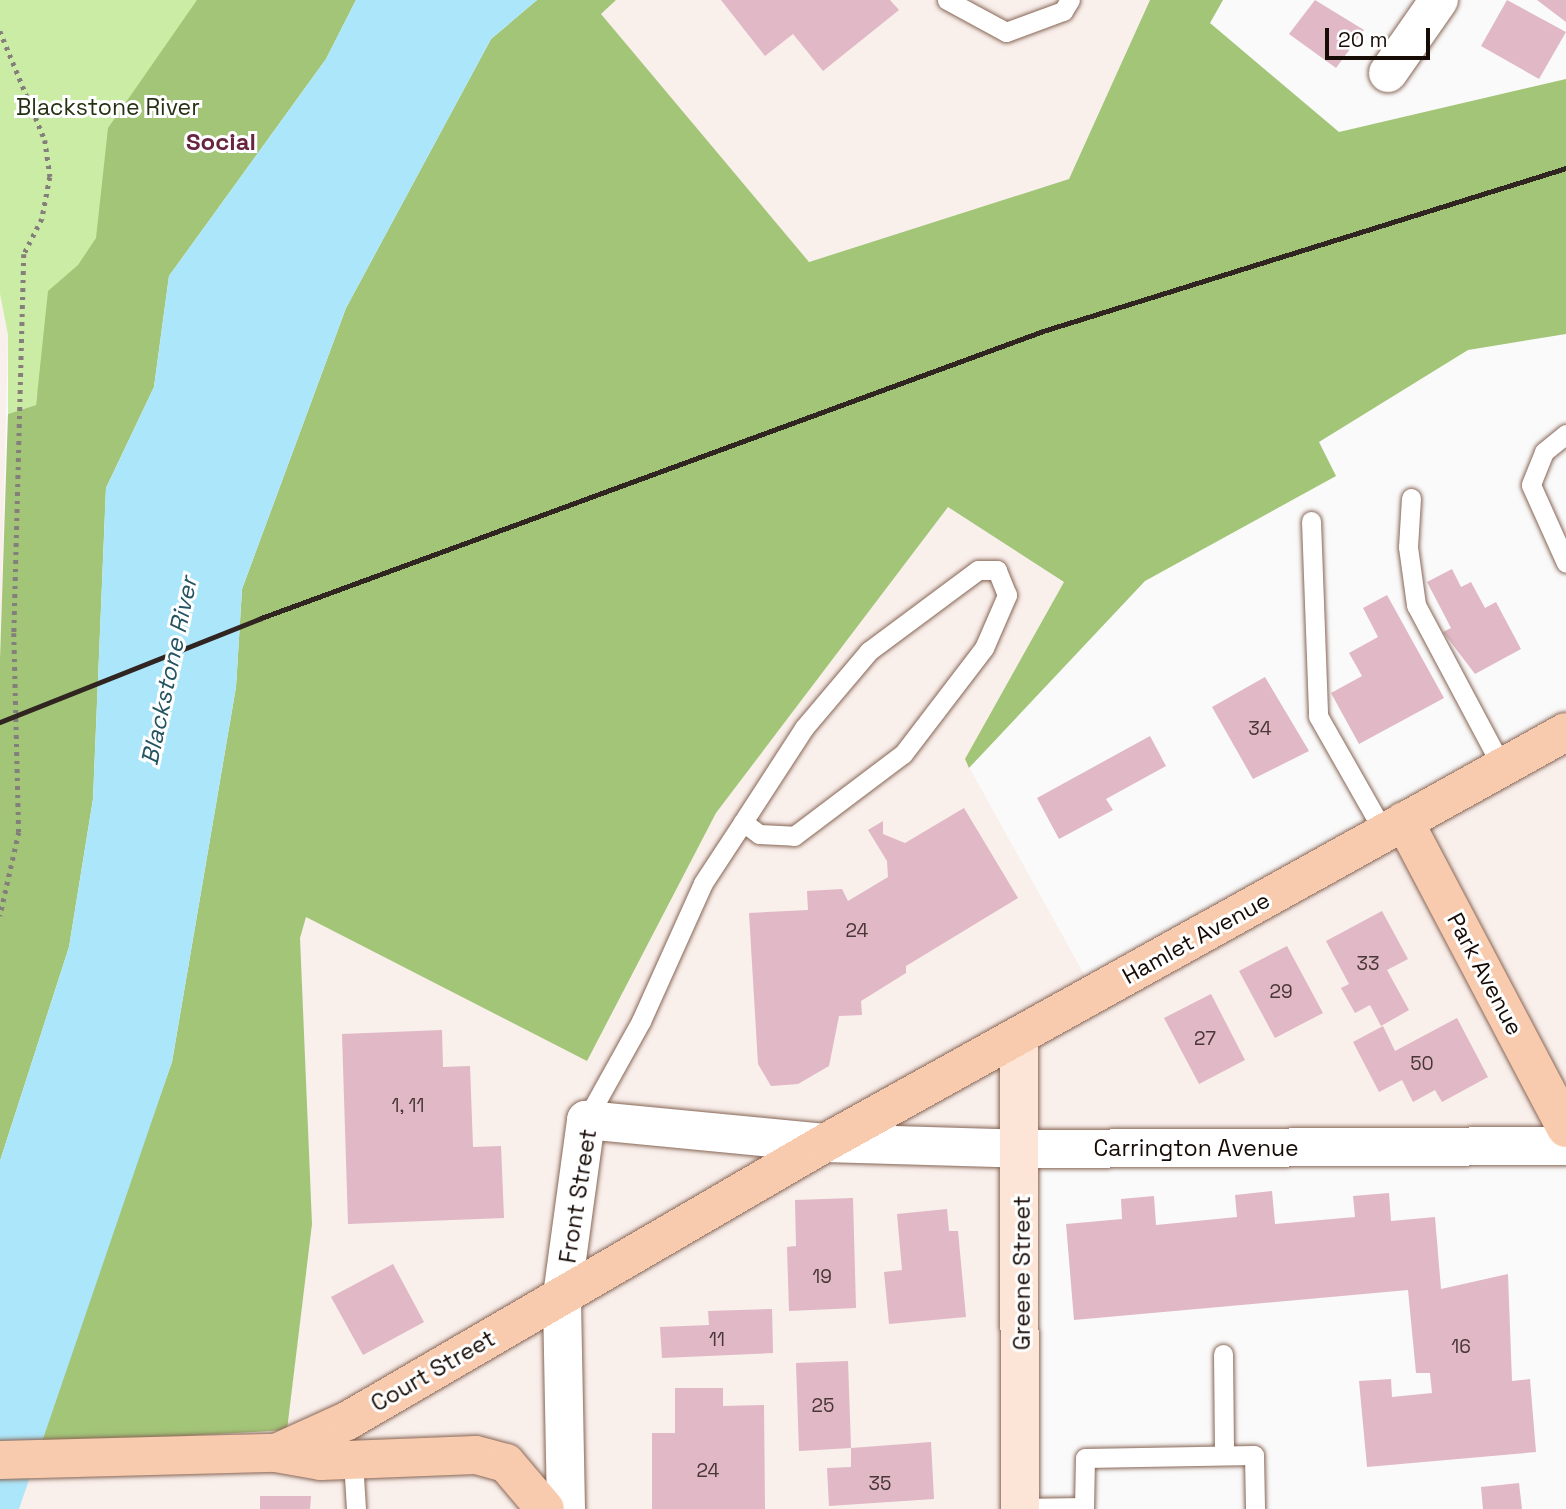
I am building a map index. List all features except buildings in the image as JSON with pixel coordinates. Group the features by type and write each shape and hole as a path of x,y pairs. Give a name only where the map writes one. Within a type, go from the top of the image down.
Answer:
{"main road":[{"name":"Hamlet Avenue","path":"825,1143 1566,732"},
{"name":"Park Avenue","path":"1394,826 1566,1128"},
{"name":"Greene Street","path":"1019,1037 1022,1149 1020,1508"},
{"name":"Court Street","path":"0,1460 266,1453 347,1421 825,1143"},
{"path":"266,1453 353,1460 476,1455 506,1464 545,1509"}],"street":[{"path":"1388,74 1439,0"},
{"name":"Front Street","path":"566,1509 562,1296 586,1120 825,1143"},
{"name":"Carrington Avenue","path":"825,1143 1022,1149 1566,1146"}],"lane":[{"path":"947,0 1006,32 1063,11 1070,0"},
{"path":"1566,434 1544,452 1531,485 1566,563"},
{"path":"1411,498 1408,547 1416,605 1502,767"},
{"path":"1311,521 1318,716 1394,826"},
{"path":"586,1120 641,1021 703,883 804,728 869,650 978,570 997,570 1007,595 984,648 903,754 794,836 759,834 743,822"},
{"path":"1223,1354 1224,1455"},
{"path":"1020,1508 1084,1508 1085,1458 1254,1455 1255,1509"},
{"path":"353,1460 356,1509"}],"path":[{"path":"0,31 45,140 50,177 41,219 23,254 14,634 19,832 0,916"}],"shaded area":[{"path":"616,0 1150,0 1069,179 808,262 600,14"},
{"path":"0,294 8,335 0,659"},
{"path":"948,507 1064,582 965,760 1100,1003 1566,745 1566,1162 1040,1164 1032,1509 19,1509 36,1445 306,917 587,1060 716,813"}],"green space":[{"name":"Blackstone River","path":"0,0 319,0 37,393 36,405 8,414 8,335 0,294"},
{"path":"197,0 356,0 326,59 169,276 154,387 106,488 93,799 69,947 0,1161 0,659 8,414 36,405 48,291 78,265 96,238 108,128"},
{"path":"537,0 616,0 601,14 809,262 1069,179 1150,0 1223,0 1210,23 1339,132 1566,79 1566,334 1468,350 1319,442 1336,476 1145,581 969,768 965,759 1064,582 948,507 716,813 587,1061 306,917 300,938 312,1224 287,1430 36,1445 172,1062 236,687 242,589 346,308 491,39"}],"water":[{"path":"356,0 537,0 491,39 346,308 242,589 236,687 172,1062 19,1509 0,1509 0,1161 69,947 93,799 106,488 154,387 169,276 326,59"}],"railway":[{"path":"0,722 261,618 1043,331 1566,168"}],"district":[{"name":"Social","path":"221,142"}]}
